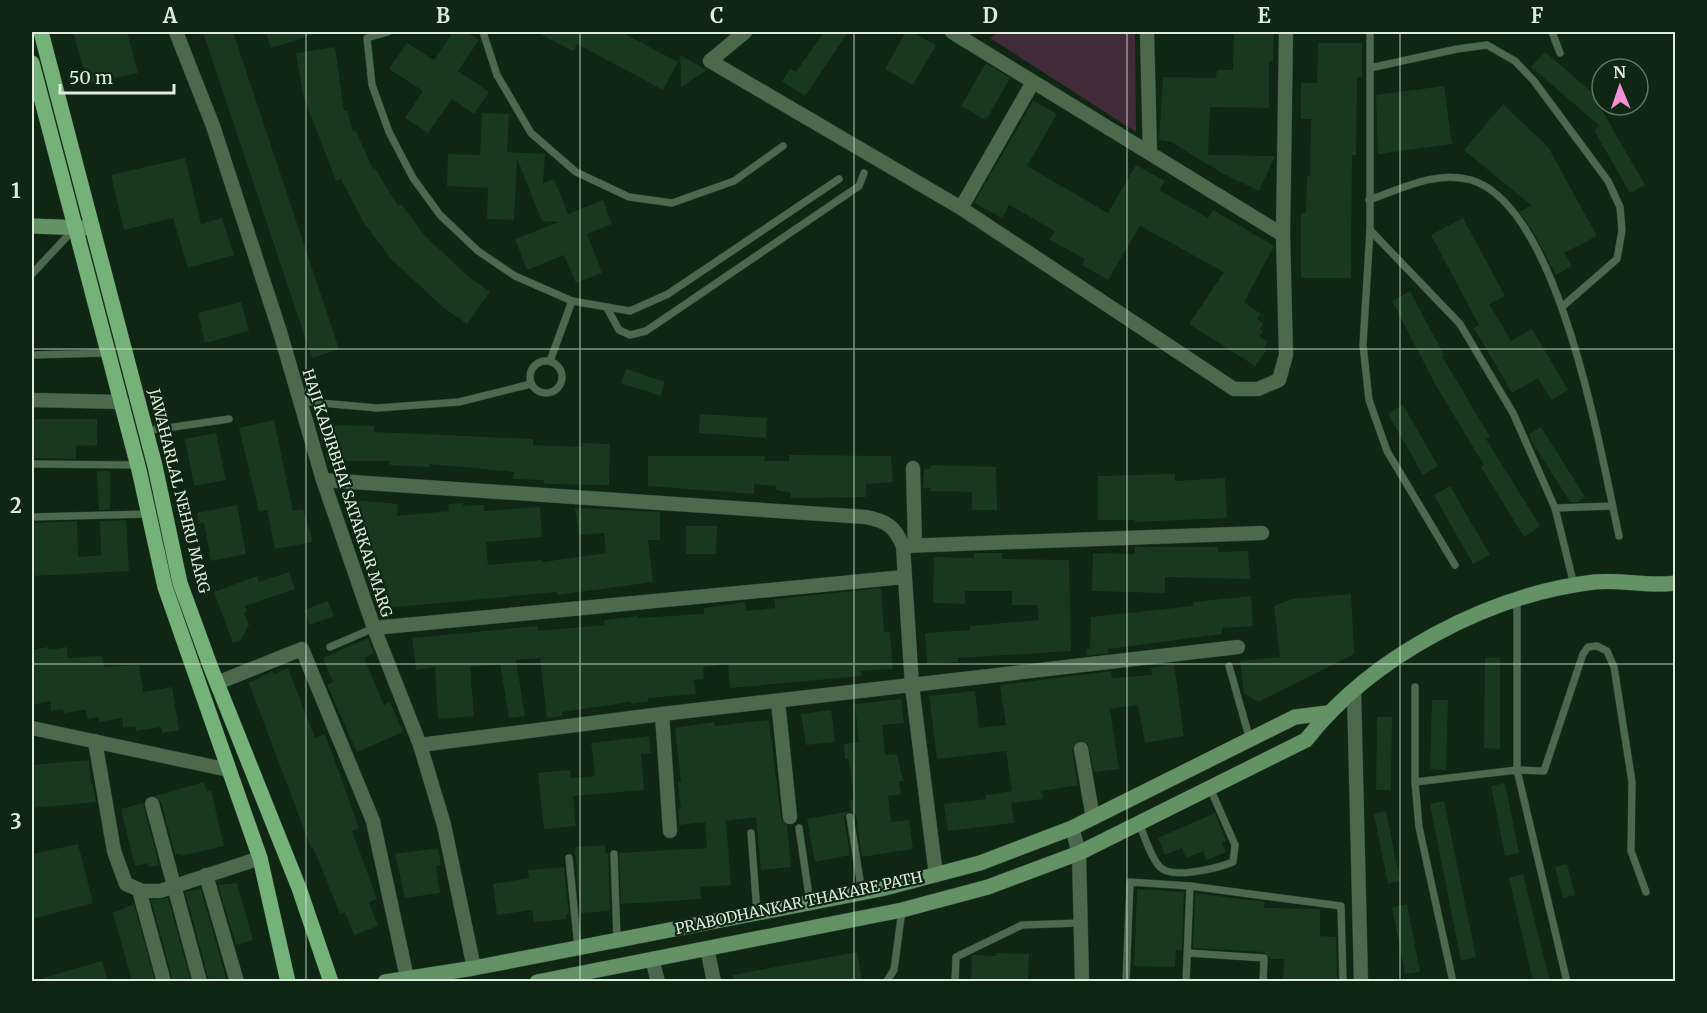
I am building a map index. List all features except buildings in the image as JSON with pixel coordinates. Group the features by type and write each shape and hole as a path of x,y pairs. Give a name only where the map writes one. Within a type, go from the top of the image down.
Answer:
{"main road":[{"name":"JAWAHARLAL NEHRU MARG","path":"41,32 146,431 180,583 298,888 331,981"},
{"path":"32,63 138,465 165,587 260,858 288,981"},
{"path":"32,226 93,228"},
{"name":"PRABODHANKAR THAKARE PATH","path":"537,981 567,979 652,959 902,910 988,887 1079,853 1306,740 1327,713 1405,652 1466,618 1517,598 1597,581 1676,583"},
{"path":"195,675 214,675"},
{"name":"PRABODHANKAR THAKARE PATH","path":"385,981 474,968 862,893 980,863 1072,828 1295,717 1327,713"}],"street":[{"name":"HAJI KADIRBHAI SATARKAR MARG","path":"176,32 217,137 280,332 298,401 323,480 374,628 420,745 444,825 474,968"},
{"path":"745,32 710,61 960,207 1234,389 1258,389 1279,380 1286,355 1283,235 1286,32"},
{"path":"952,32 974,36 1033,82 1283,235"},
{"path":"1147,32 1149,153"},
{"path":"960,207 1033,82"},
{"path":"32,400 122,402"},
{"path":"913,468 909,545 904,577 912,686 936,875"},
{"path":"323,480 866,517 882,520 896,529 909,545"},
{"path":"909,545 1262,533"},
{"path":"374,628 904,577"},
{"path":"420,745 662,714 1238,647"},
{"path":"214,675 302,649 373,821 407,978"},
{"path":"1354,691 1361,981"},
{"path":"778,702 794,822"},
{"path":"662,714 670,831"},
{"path":"32,728 229,770"},
{"path":"94,741 105,808 119,870 126,884 139,890 160,891 260,858"},
{"path":"1081,749 1093,818"},
{"path":"152,804 200,981"},
{"path":"1072,828 1079,853 1082,981"},
{"path":"206,875 237,981"},
{"path":"139,890 164,981"},
{"path":"707,948 714,981"},
{"path":"652,959 658,981"}],"lane":[{"path":"388,32 367,38 372,85 389,132 413,178 440,215 478,251 515,276 572,301 630,311 668,294 839,179"},
{"path":"483,32 497,75 531,133 576,172 628,197 672,203 734,181 783,146"},
{"path":"1370,32 1370,230 1364,345 1369,400 1387,451 1455,565"},
{"path":"1552,32 1560,53"},
{"path":"1370,68 1456,49 1487,45 1515,61 1534,81 1608,181 1620,207 1622,230 1617,259 1563,306"},
{"path":"607,308 619,330 630,335 646,331 859,186 864,173"},
{"path":"1370,200 1438,177 1471,180 1499,195 1527,231 1563,306 1584,377 1619,536"},
{"path":"32,274 75,227"},
{"path":"1370,230 1460,324 1513,412 1555,508 1574,585"},
{"path":"550,361 572,301"},
{"path":"32,355 109,353"},
{"path":"543,361 557,364 563,377 556,390 542,393 531,384 531,370 543,361"},
{"path":"298,401 377,408 459,402 531,384"},
{"path":"146,431 229,419"},
{"path":"32,464 138,465"},
{"path":"1555,508 1612,506"},
{"path":"32,517 148,514"},
{"path":"1517,598 1517,770 1567,981"},
{"path":"330,647 374,628"},
{"path":"1415,782 1517,770 1544,771 1583,654 1588,647 1597,646 1607,651 1614,667 1630,758 1631,851 1646,892"},
{"path":"1229,666 1250,740"},
{"path":"1415,687 1415,782 1419,826 1453,981"},
{"path":"1139,824 1159,867 1168,873 1218,868 1233,862 1234,845 1210,788"},
{"path":"850,817 862,893"},
{"path":"794,822 810,903"},
{"path":"751,833 757,913"},
{"path":"614,854 617,940"},
{"path":"569,858 578,948"},
{"path":"1126,981 1130,882 1191,886 1341,906 1343,981"},
{"path":"1186,981 1191,886"},
{"path":"886,981 894,970 902,910"},
{"path":"955,981 956,957 1022,925 1081,923"},
{"path":"1188,953 1264,958 1263,981"}],"shaded area":[{"path":"999,32 1135,32 1136,132 990,38"}]}
